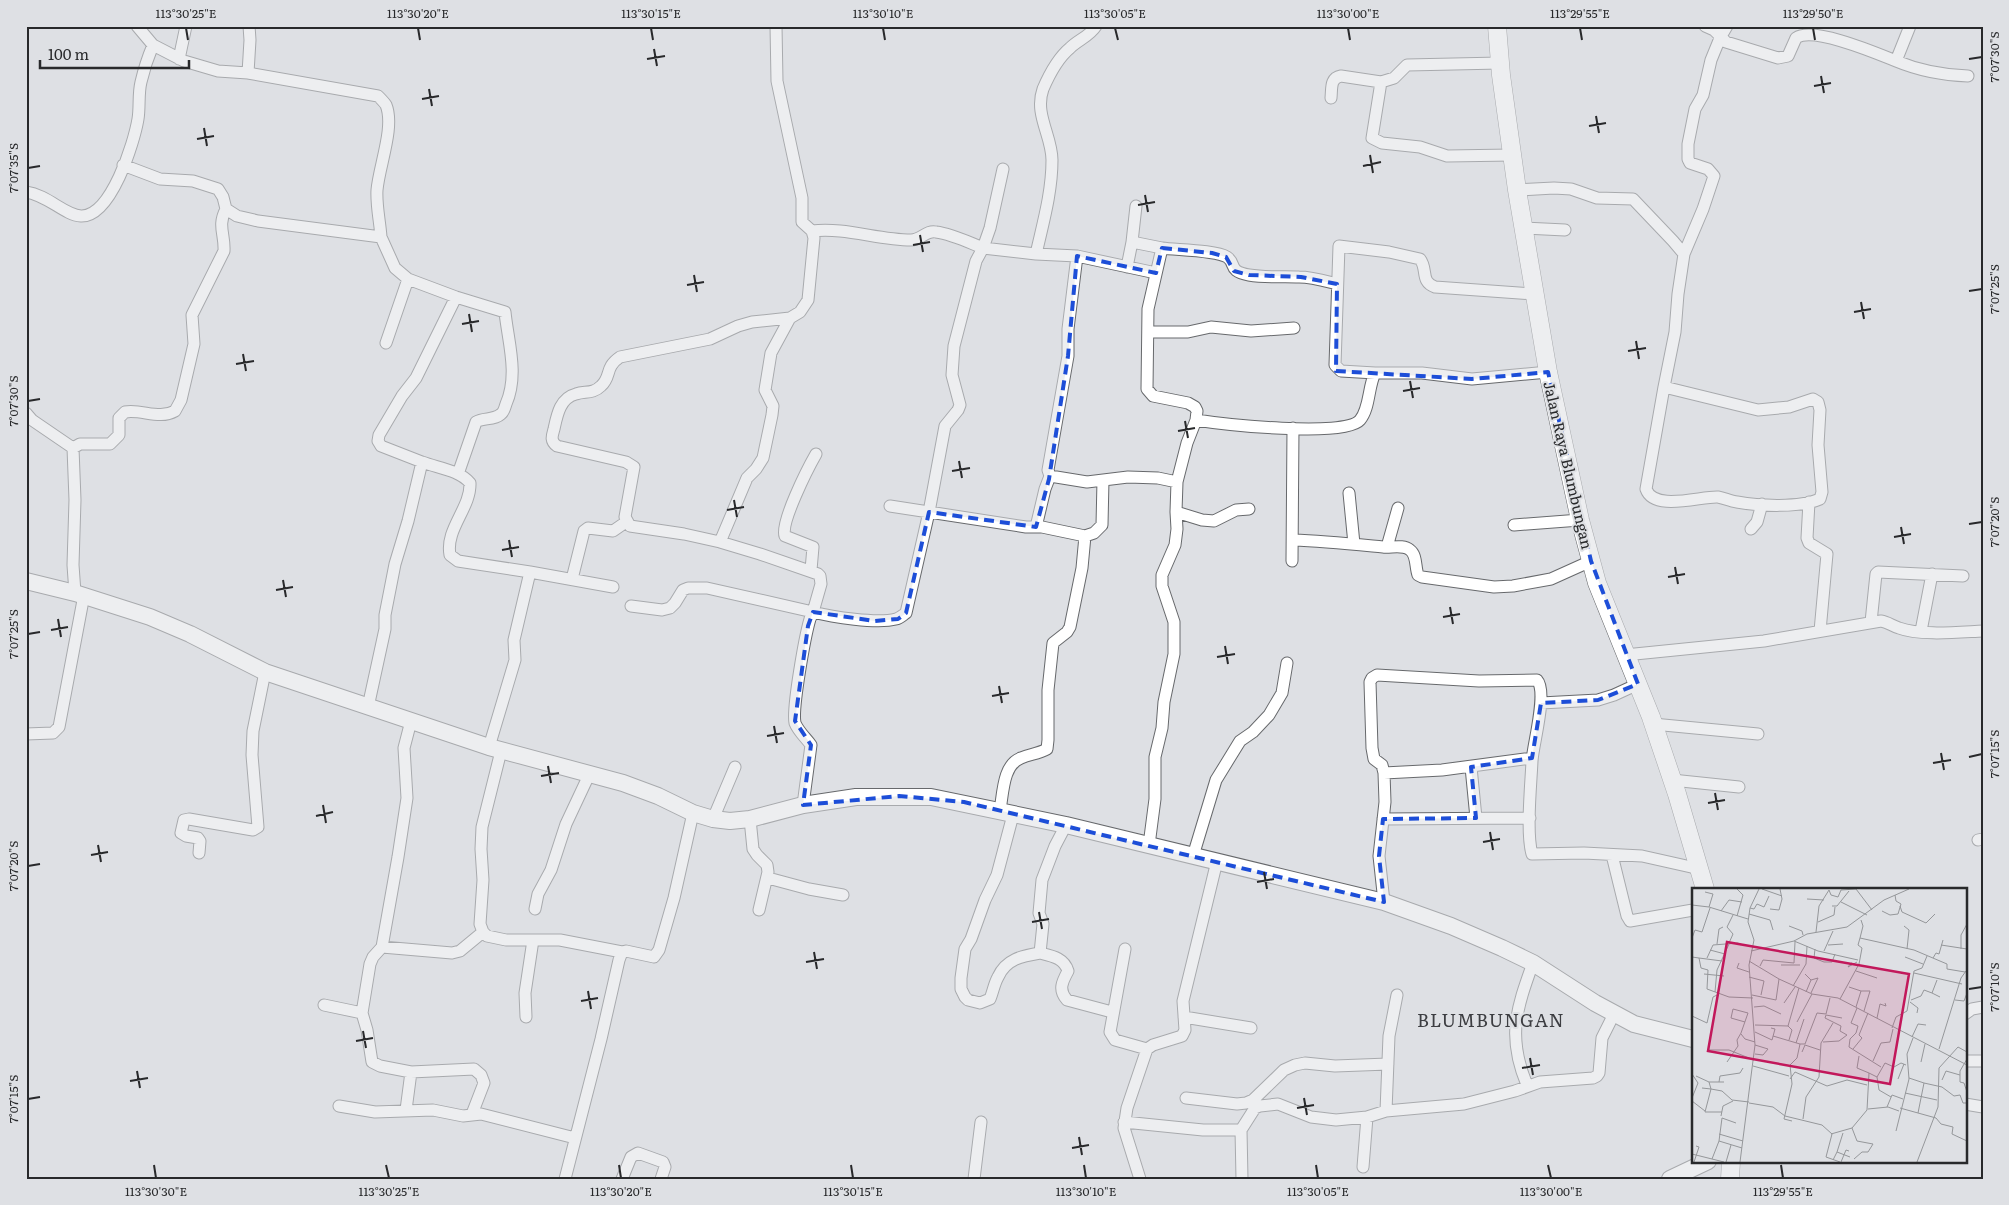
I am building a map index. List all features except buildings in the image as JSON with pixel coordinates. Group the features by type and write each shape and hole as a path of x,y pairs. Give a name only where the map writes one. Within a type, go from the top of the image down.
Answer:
{"main road":[{"name":"Jalan Raya Blumbungan","path":"1497,26 1512,155 1534,294 1548,372 1580,520 1597,583 1653,724 1705,888"},
{"path":"1730,1179 1731,1162"}],"street":[{"path":"137,26 153,45 179,59 218,72 248,73 378,96 386,104 388,132 379,170 377,193 381,237 395,268 408,279 456,297 505,312 511,354 512,377 510,395 502,414 492,420 480,419 476,422 458,474"},
{"path":"179,59 186,26"},
{"path":"248,73 249,26"},
{"path":"776,26 777,81 780,99 802,198 802,222 812,231 814,244 808,300 800,312 790,318 752,322 738,326 710,339 620,357 611,363 601,386 591,393 575,394 564,400 558,411 552,439 553,444 557,446 626,462 634,467 625,517 626,522 630,526 684,534 720,542 811,570 818,574 821,579 808,626 796,695 795,721 798,729 811,745 803,805"},
{"path":"1036,254 1049,199 1052,159 1051,147 1042,121 1040,99 1060,59 1070,48 1093,31 1096,26"},
{"path":"1705,26 1714,30 1720,38 1781,59 1788,56 1796,38 1799,36 1831,32 1916,70 1942,75 1968,76"},
{"path":"1664,387 1758,410 1789,407 1813,399 1818,402 1820,410 1818,445 1822,496 1809,502 1762,504 1738,502 1718,497 1663,500 1649,495 1646,486 1664,387 1675,332 1684,254 1714,176 1712,171 1695,165 1688,159 1688,144 1695,109 1703,95 1711,60 1727,26"},
{"path":"1896,61 1910,26"},
{"path":"26,192 38,194 71,214 82,216 89,215 105,203 115,185 137,126 140,83 153,45"},
{"path":"1331,98 1332,82 1336,77 1341,76 1381,82 1394,78 1407,65 1413,64 1500,63"},
{"path":"1381,82 1372,138 1382,143 1420,147 1447,156 1512,155"},
{"path":"73,448 80,444 110,444 119,435 120,418 125,412 143,412 160,416 175,411 181,400 194,344 192,315 224,251 225,242 220,225 226,209 223,197 218,189 193,181 160,179 123,165"},
{"path":"631,606 662,610 670,608 675,604 683,590 688,588 707,588 813,612 875,621 898,619 906,613 930,512 945,426 958,410 960,404 952,375 954,346 976,261 990,228 1003,170"},
{"path":"1517,190 1554,188 1571,190 1597,198 1633,199 1674,241 1684,254"},
{"path":"1127,267 1136,206"},
{"path":"226,209 237,216 258,221 381,237"},
{"path":"1523,228 1565,230"},
{"path":"812,231 826,229 876,237 913,240 932,231 954,236 983,248 1077,256 1156,273"},
{"path":"1132,242 1162,248 1212,253 1226,257 1233,269 1249,275 1301,277 1337,284"},
{"path":"1534,294 1435,287 1425,280 1424,267 1420,259 1343,245 1338,247 1335,365 1341,371 1422,373 1472,379 1548,372"},
{"path":"1149,845 1155,799 1155,757 1162,728 1164,702 1174,654 1174,622 1162,586 1162,575 1177,536 1177,482 1197,411 1195,407 1188,403 1163,399 1150,394 1147,389 1148,309 1162,248"},
{"path":"1036,527 1050,476 1048,470 1068,356 1068,329 1077,256"},
{"path":"386,343 408,279"},
{"path":"456,297 416,378 402,396 379,435 381,446 458,474 465,477 470,483 470,489 456,521 448,549 450,555 458,562 530,572 613,587"},
{"path":"720,542 747,478 763,458 773,406 765,390 766,377 771,353 790,318"},
{"path":"1148,332 1188,332 1211,327 1251,332 1294,328"},
{"path":"1196,420 1253,427 1321,428 1350,426 1360,420 1366,408 1368,391 1375,373"},
{"path":"26,413 32,420 73,448"},
{"path":"1292,561 1293,428"},
{"path":"26,734 54,733 59,727 79,594 73,565 75,500 73,448"},
{"path":"811,570 813,547 784,536 783,532 803,478 816,454"},
{"path":"368,706 395,564 408,521 422,462"},
{"path":"1050,476 1087,482 1136,477 1177,482"},
{"path":"890,506 1086,536 1094,534 1102,525 1103,480"},
{"path":"1349,493 1354,544"},
{"path":"1809,502 1806,538 1808,543 1825,551 1827,554 1820,631"},
{"path":"1751,529 1758,522 1762,504"},
{"path":"1387,547 1398,508"},
{"path":"1176,512 1202,520 1214,521 1236,510 1249,509"},
{"path":"1514,525 1580,520"},
{"path":"572,579 584,530 588,528 613,532 626,522"},
{"path":"1086,536 1082,568 1070,627 1067,632 1053,642 1048,690 1048,740 1046,749 1040,753 1021,758 1008,768 1007,812 997,875 988,892 971,939 965,949 961,978 963,994 968,1000 980,1003 990,999 998,975 1012,960 1040,953 1060,959 1066,965 1068,971 1061,984 1062,991 1068,1000 1112,1012"},
{"path":"1293,540 1338,541 1354,544 1404,547 1414,554 1418,575 1422,577 1494,587 1513,586 1551,579 1591,561"},
{"path":"530,572 514,640 515,660 495,749 482,827 483,880 480,924 483,932 487,936 506,940 560,940 654,957 659,950 674,898 693,813"},
{"path":"1872,622 1876,574 1878,572 1963,576"},
{"path":"1921,632 1932,574"},
{"path":"26,581 79,594 150,617 190,634 265,672 495,749 623,783 658,796 693,813 713,819 730,821 750,819 803,805 856,797 931,797 1066,825 1384,902 1471,934 1533,963 1614,1014 1634,1024 1692,1038"},
{"path":"1626,655 1764,641 1881,620 1899,628 1921,632 1983,631"},
{"path":"1193,856 1216,780 1240,741 1253,732 1269,715 1282,693 1288,663"},
{"path":"198,853 200,841 198,838 181,833 184,820 189,819 252,830 257,829 252,755 254,731 265,672"},
{"path":"1384,902 1378,856 1383,819 1384,773 1382,765 1374,759 1372,754 1370,682 1374,676 1479,681 1537,680 1540,684 1541,703 1537,737 1532,758 1530,848 1533,855 1584,853 1612,856 1642,856 1700,870"},
{"path":"1541,703 1598,700 1638,684"},
{"path":"411,721 404,748 407,798 398,857 382,947 373,957 370,964 362,1013 372,1062 380,1066 411,1072 474,1069 481,1075 484,1083 472,1114"},
{"path":"1653,724 1758,734"},
{"path":"1384,773 1471,767 1532,758"},
{"path":"1471,767 1476,818"},
{"path":"713,819 735,768"},
{"path":"535,909 538,894 551,870 566,824 589,775"},
{"path":"1672,780 1739,787"},
{"path":"1383,819 1530,818"},
{"path":"750,819 753,848 767,865 768,878 760,910"},
{"path":"1040,953 1043,924 1039,906 1042,880 1055,846 1066,825"},
{"path":"1612,856 1627,916 1630,921 1692,910"},
{"path":"1140,1179 1124,1133 1127,1108 1147,1050 1152,1045 1182,1036 1185,1030 1185,993 1199,942 1217,861"},
{"path":"768,878 809,889 843,894"},
{"path":"382,947 452,953 460,951 483,932"},
{"path":"526,1017 526,993 533,940"},
{"path":"1125,949 1112,1012 1110,1032 1115,1040 1147,1050"},
{"path":"565,1179 622,952"},
{"path":"1527,1085 1520,1068 1517,1053 1516,1021 1518,1006 1533,963"},
{"path":"1386,1112 1390,1026 1397,995"},
{"path":"324,1005 362,1013"},
{"path":"1966,1013 1972,1009 1983,1007"},
{"path":"1242,1179 1241,1130 1255,1108 1266,1104 1278,1104 1311,1116 1336,1120 1367,1117 1386,1112 1464,1104 1515,1091 1527,1085 1540,1082 1593,1078 1597,1076 1602,1038 1614,1014"},
{"path":"1184,1017 1251,1028"},
{"path":"1966,1061 1983,1061"},
{"path":"1186,1098 1236,1104 1246,1103 1253,1100 1284,1070 1295,1065 1305,1063 1335,1066 1388,1064"},
{"path":"406,1110 411,1072"},
{"path":"1966,1104 1983,1107"},
{"path":"339,1106 375,1112 433,1110 453,1115 492,1116 575,1138"},
{"path":"1363,1167 1367,1117"},
{"path":"974,1179 981,1122"},
{"path":"1124,1122 1203,1130 1241,1130"},
{"path":"622,1179 631,1157 638,1154 663,1162 664,1167 660,1179"},
{"path":"1670,1179 1706,1162"}],"highlighted area":[{"path":"1162,248 1212,253 1226,257 1234,271 1249,275 1301,277 1337,284 1336,371 1472,379 1548,372 1591,561 1638,684 1598,700 1541,703 1532,758 1471,767 1476,818 1383,819 1379,856 1384,902 964,802 899,796 803,805 811,745 795,721 808,626 813,612 875,621 898,619 906,613 929,512 1036,527 1049,479 1068,356 1077,256 1156,273"}],"district":[{"name":"BLUMBUNGAN","path":"1491,1019"}]}
